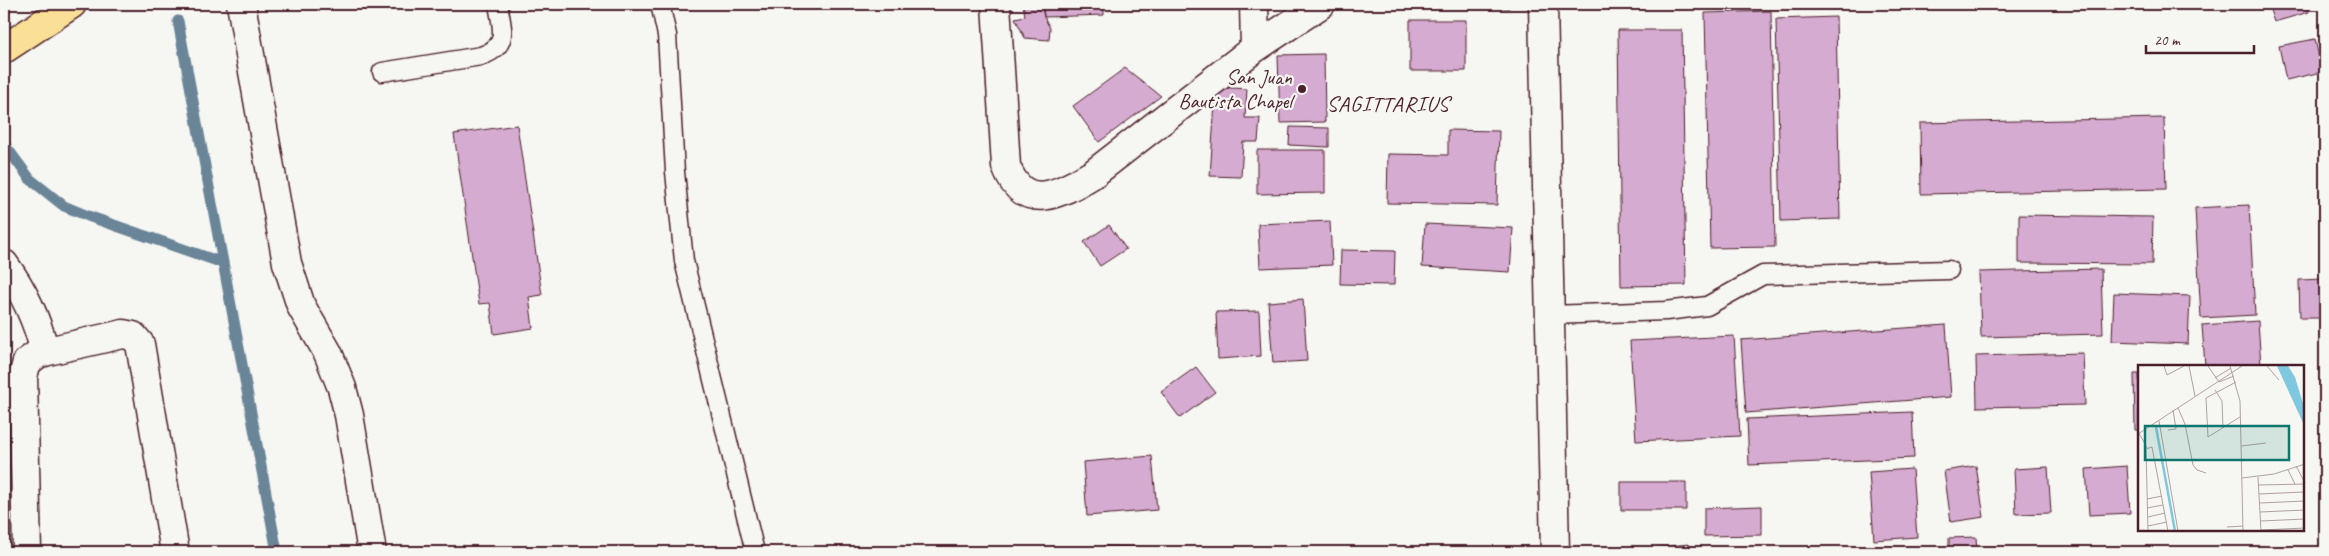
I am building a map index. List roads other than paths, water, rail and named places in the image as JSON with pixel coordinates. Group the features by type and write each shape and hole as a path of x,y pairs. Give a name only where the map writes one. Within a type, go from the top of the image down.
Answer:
{"highway":[{"path":"4,49 72,4"}],"street":[{"path":"241,4 287,263 301,306 328,353 342,388 349,416 372,552"},
{"path":"996,4 1006,166 1012,182 1024,192 1044,196 1066,190 1093,174 1255,48 1321,4"},
{"path":"1254,4 1255,48"},
{"path":"1543,4 1556,552"},
{"path":"4,264 30,306 39,328 45,352"},
{"path":"27,552 23,376 27,362 39,353 116,334 129,334 140,344 175,552"}],"lane":[{"path":"382,72 481,56 493,52 500,45 502,34 498,4"},
{"path":"660,4 668,35 675,172 684,262 755,552"},
{"path":"1550,315 1666,311 1707,306 1763,274 1948,270"}],"waterway":[{"path":"178,21 277,552"},
{"path":"4,144 30,179 64,206 223,263"}],"place":[{"name":"San Juan Bautista Chapel","path":"1302,89"}],"district":[{"name":"SAGITTARIUS","path":"1388,104"}]}
